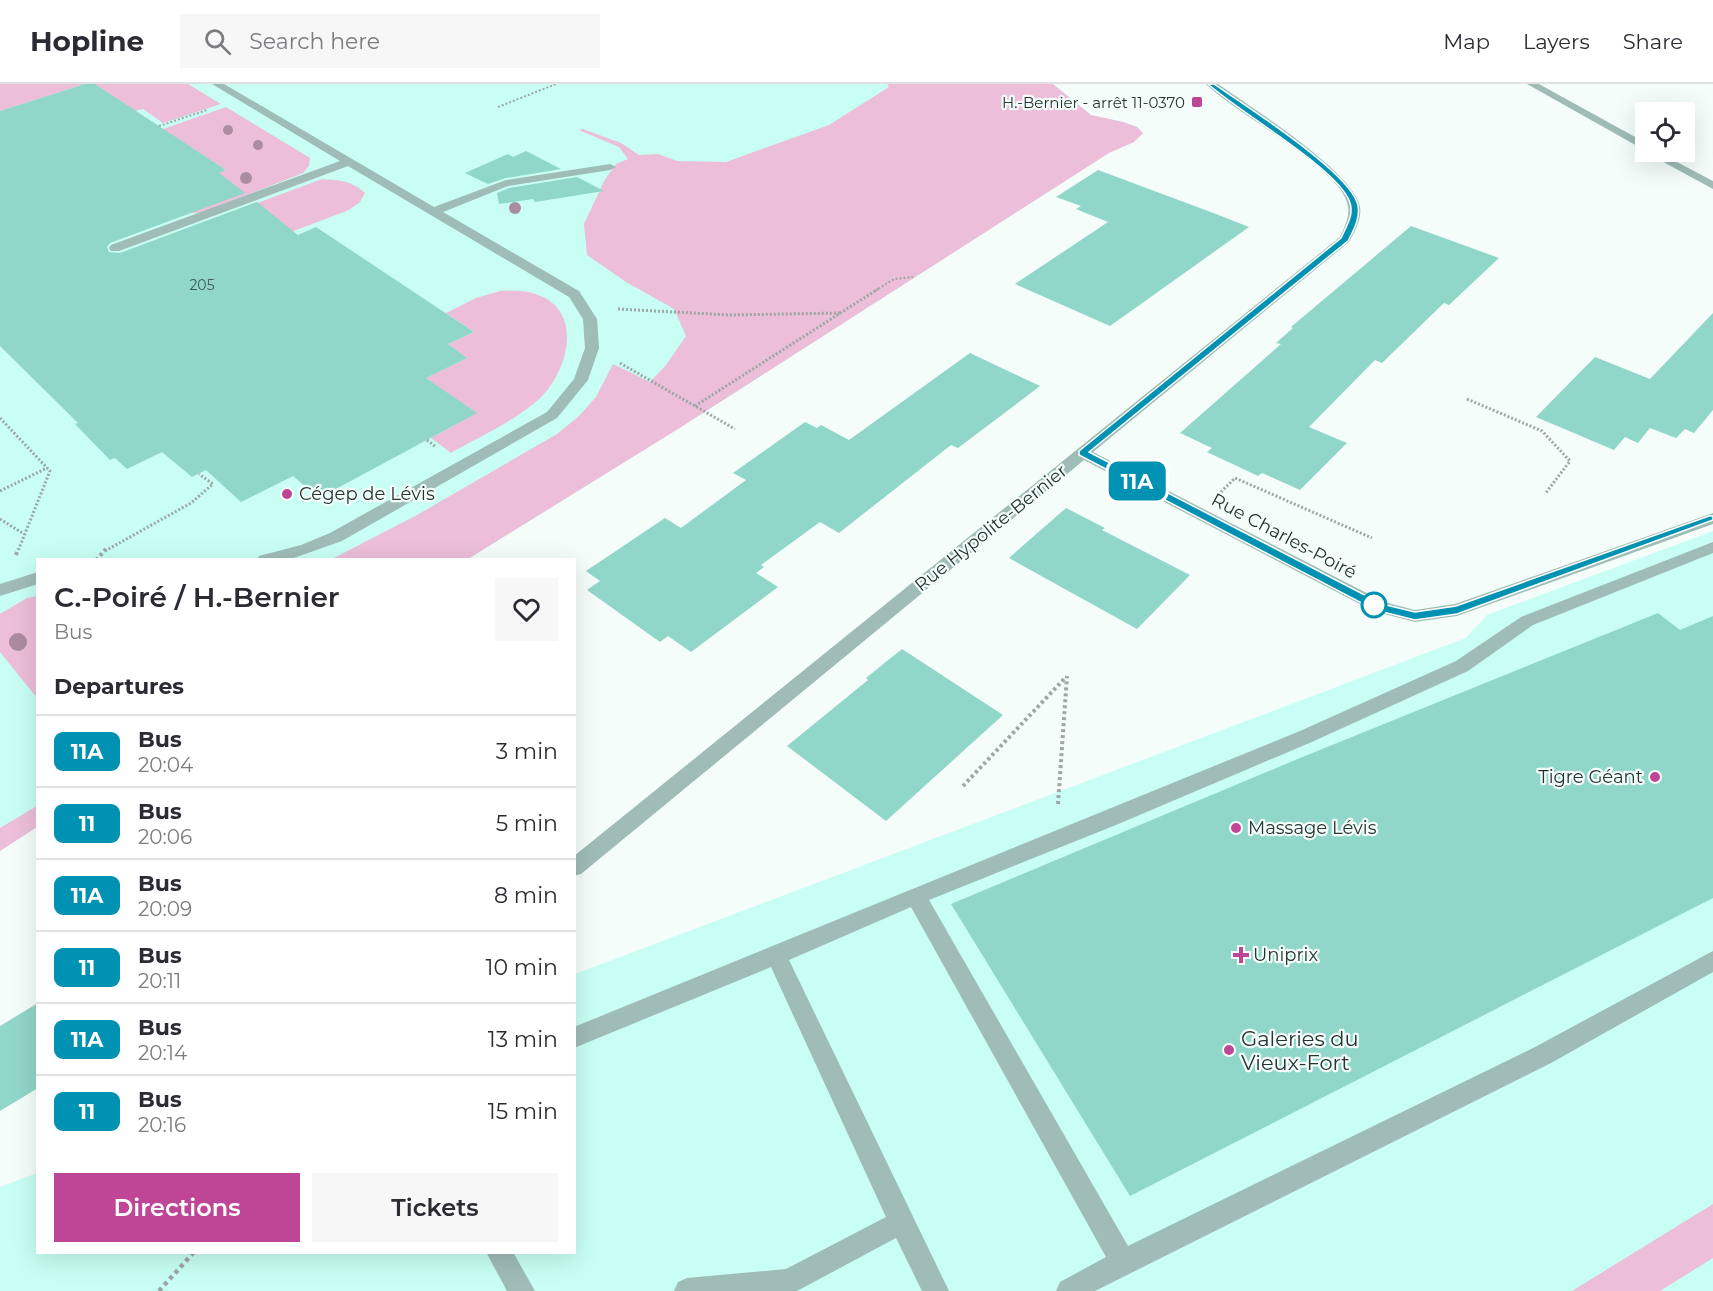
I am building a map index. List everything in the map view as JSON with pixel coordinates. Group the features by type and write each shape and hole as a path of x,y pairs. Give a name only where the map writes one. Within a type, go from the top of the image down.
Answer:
{"street":[{"path":"217,84 574,294 590,319 592,333 590,355 581,380 552,415 336,537 306,549 272,558"},
{"name":"Rue Hypolite-Bernier","path":"576,866 1345,239 1354,219 1354,203 1343,186 1326,168 1211,84"},
{"path":"1532,84 1635,142"},
{"path":"115,248 348,162"},
{"path":"1669,162 1713,186"},
{"path":"432,212 506,183 610,167"},
{"name":"Rue Charles-Poiré","path":"1083,453 1379,607 1415,616 1457,610 1713,518"},
{"path":"576,1037 1307,736 1462,666 1527,621 1713,548"},
{"path":"0,590 36,579"},
{"path":"916,896 1123,1262"},
{"path":"776,955 901,1222 936,1291"},
{"path":"1069,1291 1123,1262 1543,1055 1713,961"},
{"path":"687,1291 788,1282 901,1222"},
{"path":"499,1254 522,1291"}],"path":[{"path":"498,107 556,84"},
{"path":"159,126 241,98"},
{"path":"695,406 894,279 913,277"},
{"path":"585,309 611,308 711,315 788,316 842,313"},
{"path":"590,355 614,359 735,429"},
{"path":"1467,399 1542,431 1570,461 1545,494"},
{"path":"0,418 50,471 15,556"},
{"path":"0,491 47,468"},
{"path":"98,558 107,548 190,503 213,484 199,474"},
{"path":"1199,513 1234,478 1372,538"},
{"path":"0,519 24,534"},
{"path":"963,786 1067,676 1055,840"},
{"path":"159,1291 193,1254"}],"shaded area":[{"name":"Cégep de Lévis","path":"0,84 1053,84 1091,115 1123,122 1137,127 1143,133 1134,142 1109,153 678,429 470,558 36,558 36,828 0,851"},
{"path":"0,84 85,84 0,111"},
{"path":"95,84 188,84 221,104 163,123 143,109 135,111"},
{"path":"887,84 1053,84 1091,115 1123,122 1137,127 1143,133 1134,142 1109,153 678,429 470,558 334,558 417,515 557,434 579,416 596,397 613,364 650,382 666,365 686,336 674,309 626,282 587,255 584,224 604,181 616,164 628,159 619,147 579,130 583,129 621,143 639,155 658,154 677,161 726,162 829,125 889,87"},
{"path":"226,107 310,158 309,166 303,173 201,213 180,213 184,186 226,170 163,129"},
{"path":"322,179 345,182 365,193 360,202 349,210 291,232 233,212"},
{"path":"500,291 532,293 549,300 560,312 566,326 567,341 564,358 549,388 538,400 507,422 451,453 431,438 476,413 426,378 467,358 448,344 474,332 446,313 476,298"},
{"path":"1713,531 1713,1291 0,1291 0,1187 36,1173 36,1254 576,1254 576,974 1466,638 1487,615"},
{"path":"36,596 36,697 0,652 0,614 27,598"},
{"path":"36,807 36,828 0,851 0,828"},
{"path":"1713,1204 1713,1258 1660,1291 1572,1291"}],"building":[{"path":"85,84 95,84 226,170 219,173 245,193 110,243 107,247 109,252 120,253 257,202 298,235 316,227 474,332 448,344 467,358 426,378 477,413 319,498 293,476 241,502 206,470 192,477 162,452 127,469 115,458 110,460 75,424 78,423 0,346 0,111"},
{"path":"526,151 561,169 506,178 488,184 465,173 508,154 513,157"},
{"path":"1098,170 1249,227 1110,326 1015,284 1108,222 1076,209 1081,206 1056,197"},
{"path":"577,177 604,191 535,202 533,199 499,204 497,193 509,188"},
{"path":"1411,226 1499,258 1449,305 1444,303 1382,363 1375,360 1309,427 1347,443 1300,490 1262,473 1258,476 1207,452 1212,448 1180,433 1281,344 1276,343 1293,328 1291,327"},
{"path":"1713,313 1713,410 1694,433 1685,429 1676,438 1650,428 1638,443 1625,437 1614,450 1536,417 1595,357 1650,379"},
{"path":"970,353 1040,386 958,448 951,445 839,533 820,522 761,565 764,567 756,573 778,587 691,652 668,636 660,642 587,590 600,581 586,571 665,518 681,528 746,480 733,473 805,422 817,428 821,425 849,440"},
{"path":"1066,508 1105,528 1102,530 1190,575 1137,629 1009,558"},
{"name":"Galeries du Vieux-Fort","path":"1658,613 1680,630 1713,616 1713,898 1130,1196 951,904 1305,756"},
{"path":"902,649 1003,715 886,821 787,746"},
{"path":"36,1004 36,1089 0,1111 0,1026"}],"bus line":[{"name":"11A","path":"1211,84 1326,168 1343,186 1354,203 1354,219 1345,239 1083,453 1381,608 1415,616 1457,610 1713,518"}],"place":[{"name":"H.-Bernier - arrêt 11-0370","path":"1197,102"},
{"name":"Cégep de Lévis","path":"287,494"},
{"name":"Tigre Géant","path":"1655,777"},
{"name":"Massage Lévis","path":"1236,828"},
{"name":"Uniprix","path":"1241,955"},
{"name":"Galeries du Vieux-Fort","path":"1229,1050"}]}
